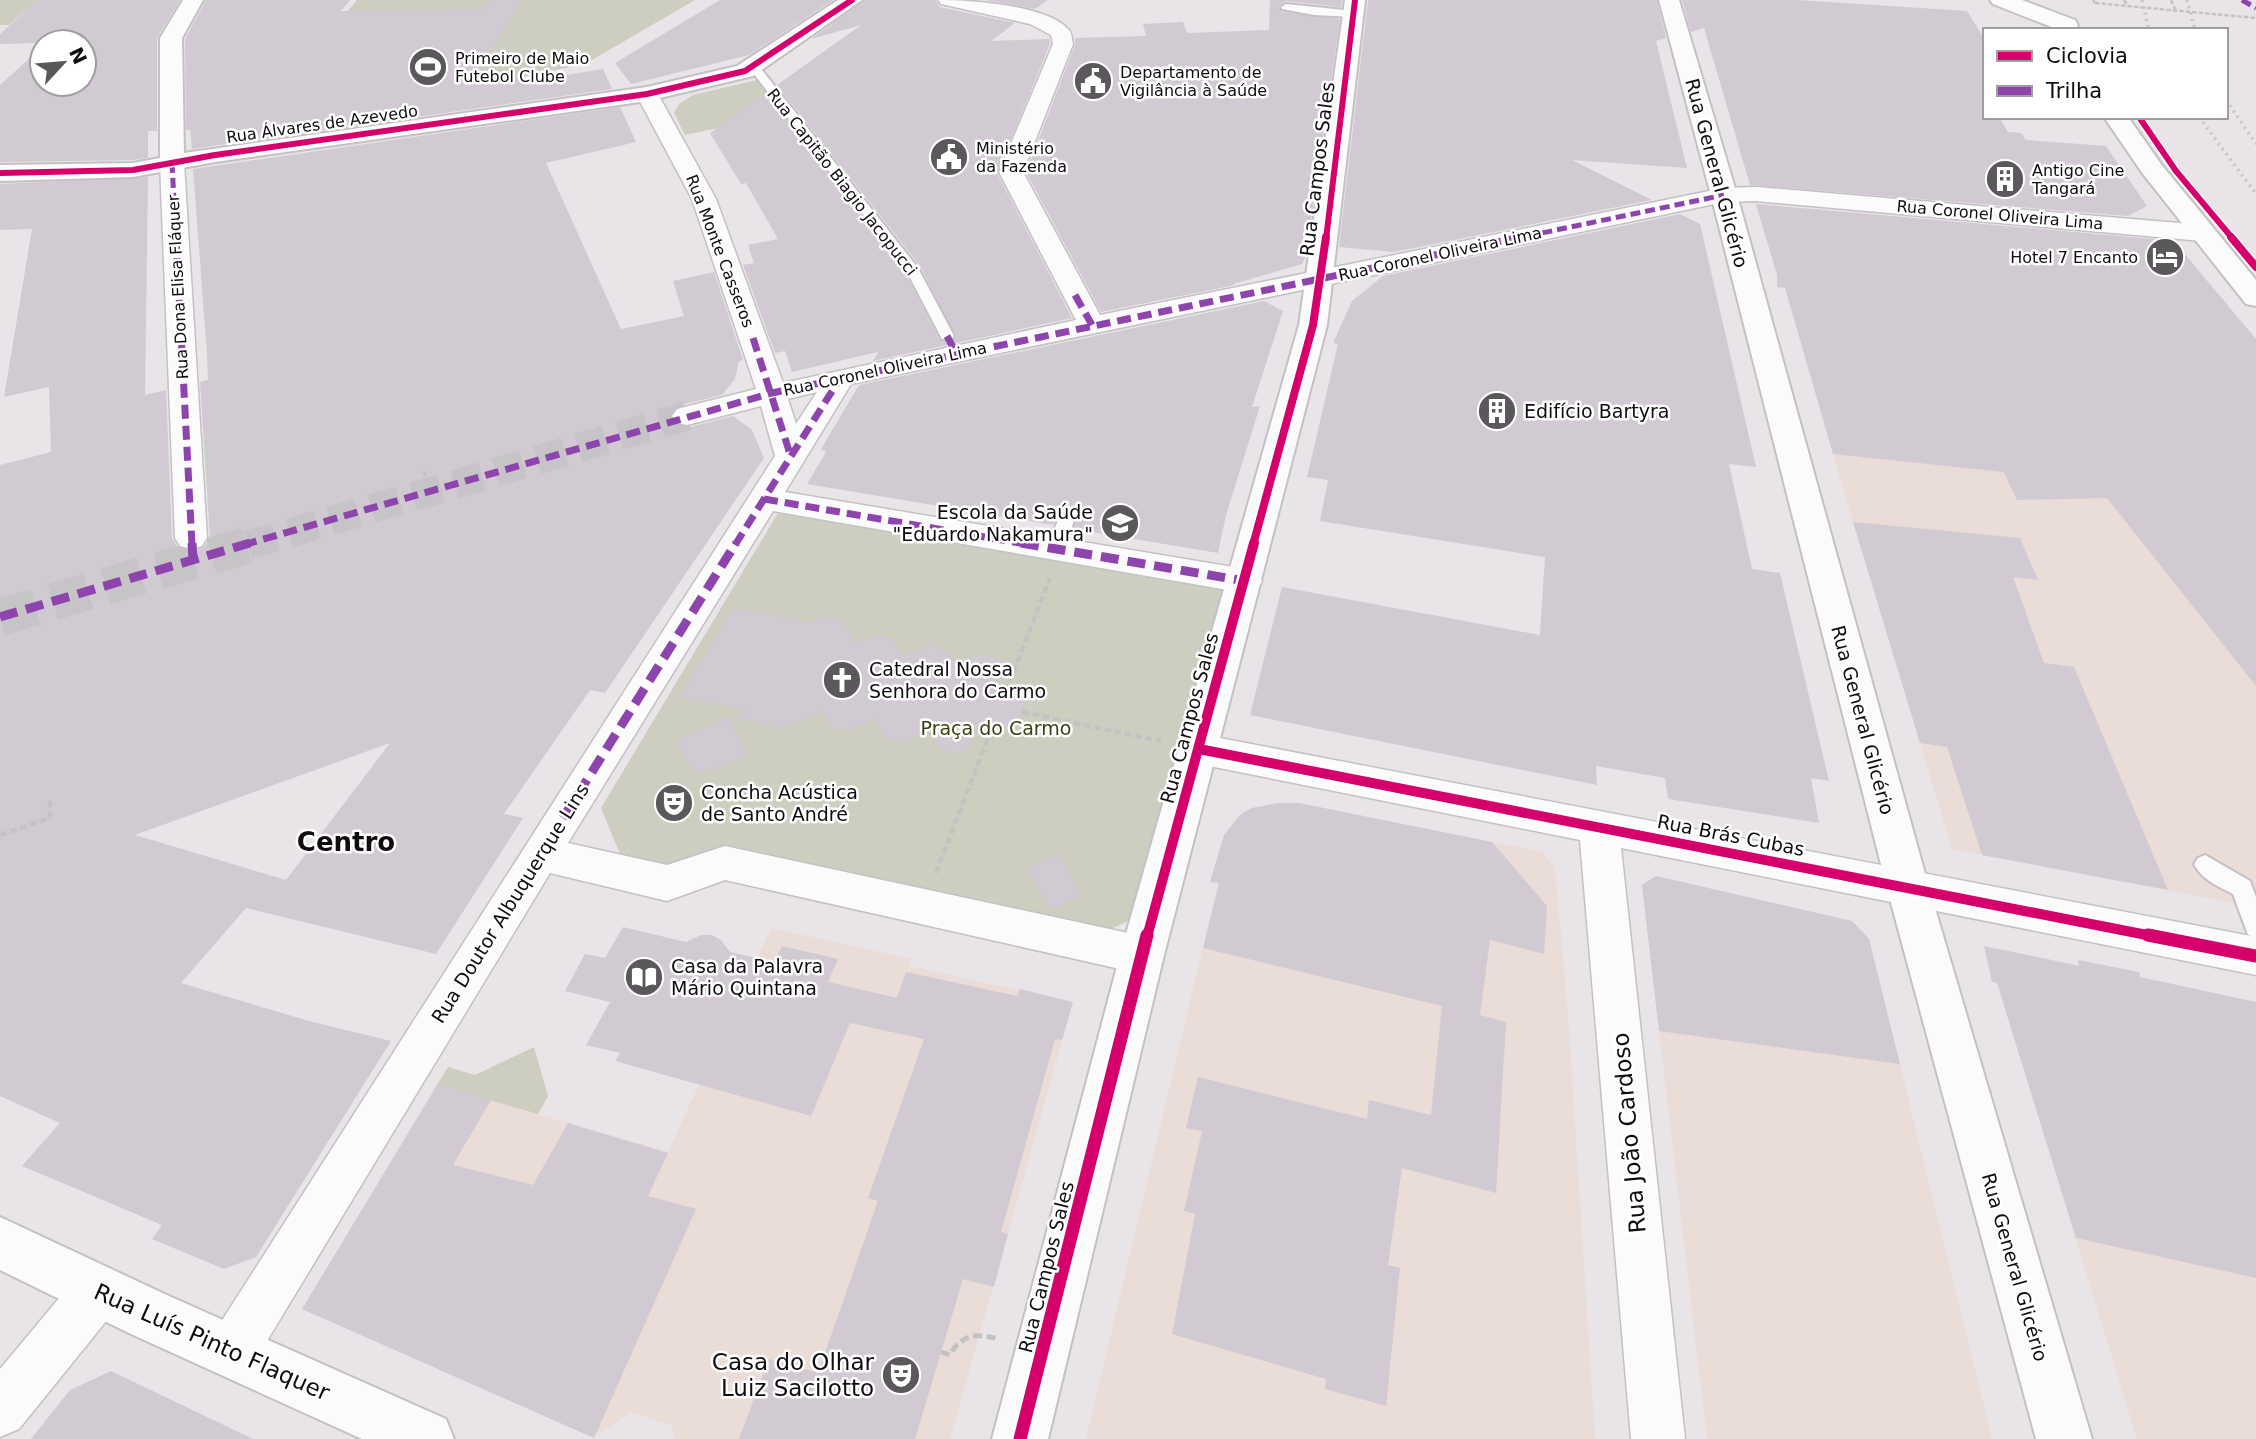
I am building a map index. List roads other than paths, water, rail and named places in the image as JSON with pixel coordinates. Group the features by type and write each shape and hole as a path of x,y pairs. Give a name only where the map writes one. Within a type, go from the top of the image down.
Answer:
{"street":[{"name":"Rua Dona Elisa Fláquer","path":"191,538 172,163 171,38 193,0"},
{"path":"647,94 726,77 754,67 852,0"},
{"path":"948,0 1036,19 1062,33 1063,44 1011,172 1091,325"},
{"name":"Rua General Glicério","path":"1669,0 1724,195 1908,888 2064,1439"},
{"path":"2000,0 2030,9 2068,28"},
{"path":"2066,0 2068,28"},
{"name":"Rua Campos Sales","path":"1020,1439 1142,955 1313,325 1355,7"},
{"name":"Rua Álvares de Azevedo","path":"0,173 133,170 647,94"},
{"name":"Rua Monte Casseros","path":"647,94 704,199 772,393 791,457"},
{"path":"2117,119 2152,169 2256,298"},
{"name":"Rua Coronel Oliveira Lima","path":"687,416 841,377 951,344 1091,325 1724,195 1756,194 2202,233"},
{"name":"Rua Doutor Albuquerque Lins","path":"232,1351 841,377"},
{"path":"764,499 1061,539 1245,581"},
{"name":"Rua Brás Cubas","path":"1199,749 2256,956"},
{"name":"Rua João Cardoso","path":"1599,827 1658,1439"},
{"path":"552,836 667,883 725,863 1142,955"},
{"name":"Rua Luís Pinto Flaquer","path":"0,1243 98,1291 426,1439"},
{"path":"0,1409 98,1291"}],"lane":[{"path":"1286,7 1314,12 1355,7"},
{"name":"Rua Capitão Biagio Jacopucci","path":"754,67 913,271 951,344"},
{"path":"2205,864 2210,871 2242,888 2256,928"}],"tunnel":[{"path":"248,545 687,416"},
{"path":"0,617 254,543"}],"railway":[{"path":"2142,0 2149,28"},
{"path":"2187,0 2194,28"},
{"path":"2228,103 2256,144"},
{"path":"2200,119 2256,194"}],"place":[{"name":"Primeiro de Maio Futebol Clube","path":"428,67"},
{"name":"Departamento de Vigilância à Saúde","path":"1093,81"},
{"name":"Ministério da Fazenda","path":"949,157"},
{"name":"Antigo Cine Tangará","path":"2005,179"},
{"name":"Hotel 7 Encanto","path":"2165,257"},
{"name":"Edifício Bartyra","path":"1497,411"},
{"name":"Escola da Saúde \"Eduardo Nakamura\"","path":"1120,523"},
{"name":"Catedral Nossa Senhora do Carmo","path":"842,680"},
{"name":"Concha Acústica de Santo André","path":"674,803"},
{"name":"Casa da Palavra Mário Quintana","path":"644,977"},
{"name":"Casa do Olhar Luiz Sacilotto","path":"901,1375"}],"district":[{"name":"Centro","path":"346,842"}],"park label":[{"name":"Praça do Carmo","path":"996,728"}]}
